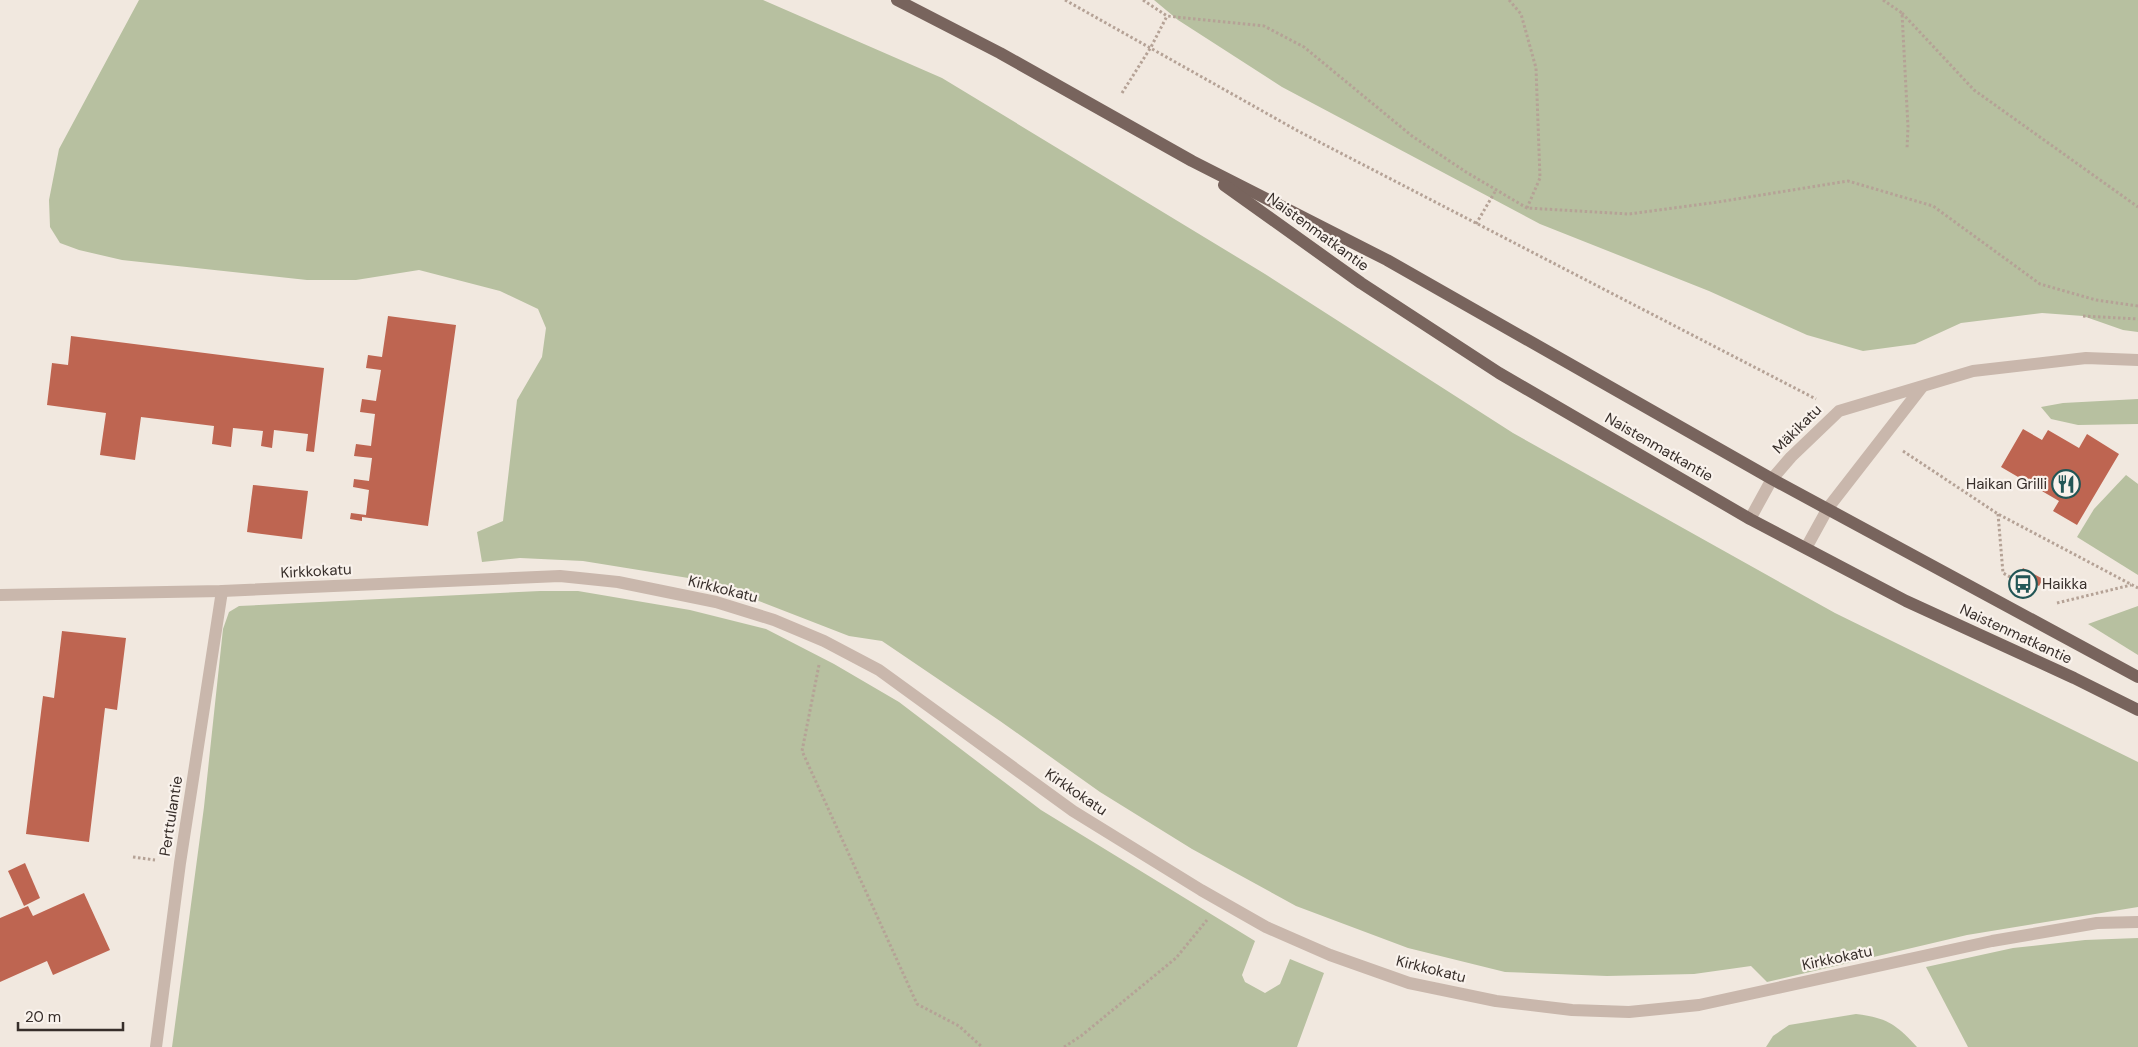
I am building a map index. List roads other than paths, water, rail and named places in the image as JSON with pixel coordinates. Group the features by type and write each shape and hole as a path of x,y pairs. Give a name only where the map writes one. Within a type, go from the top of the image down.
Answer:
{"main road":[{"name":"Naistenmatkantie","path":"897,0 1000,53 1192,161 1387,260 1772,479 2138,678"},
{"name":"Naistenmatkantie","path":"1192,161 1361,283 1499,373 1750,519 1906,601 2066,674 2138,710"}],"street":[{"name":"Mäkikatu","path":"1750,519 1772,479 1791,457 1839,411 1973,371 2086,358 2138,360"},
{"path":"1806,548 1828,508 1922,387"},
{"name":"Kirkkokatu","path":"0,595 222,591 560,576 618,582 716,602 774,620 824,641 879,670 1073,811 1222,902 1266,926 1330,955 1409,983 1506,1002 1572,1010 1629,1012 1699,1005 1992,941 2097,923 2138,922"},
{"name":"Perttulantie","path":"156,1047 180,863 222,591"}],"place":[{"name":"Haikan Grilli","path":"2066,484"},
{"name":"Haikka","path":"2023,584"}]}
